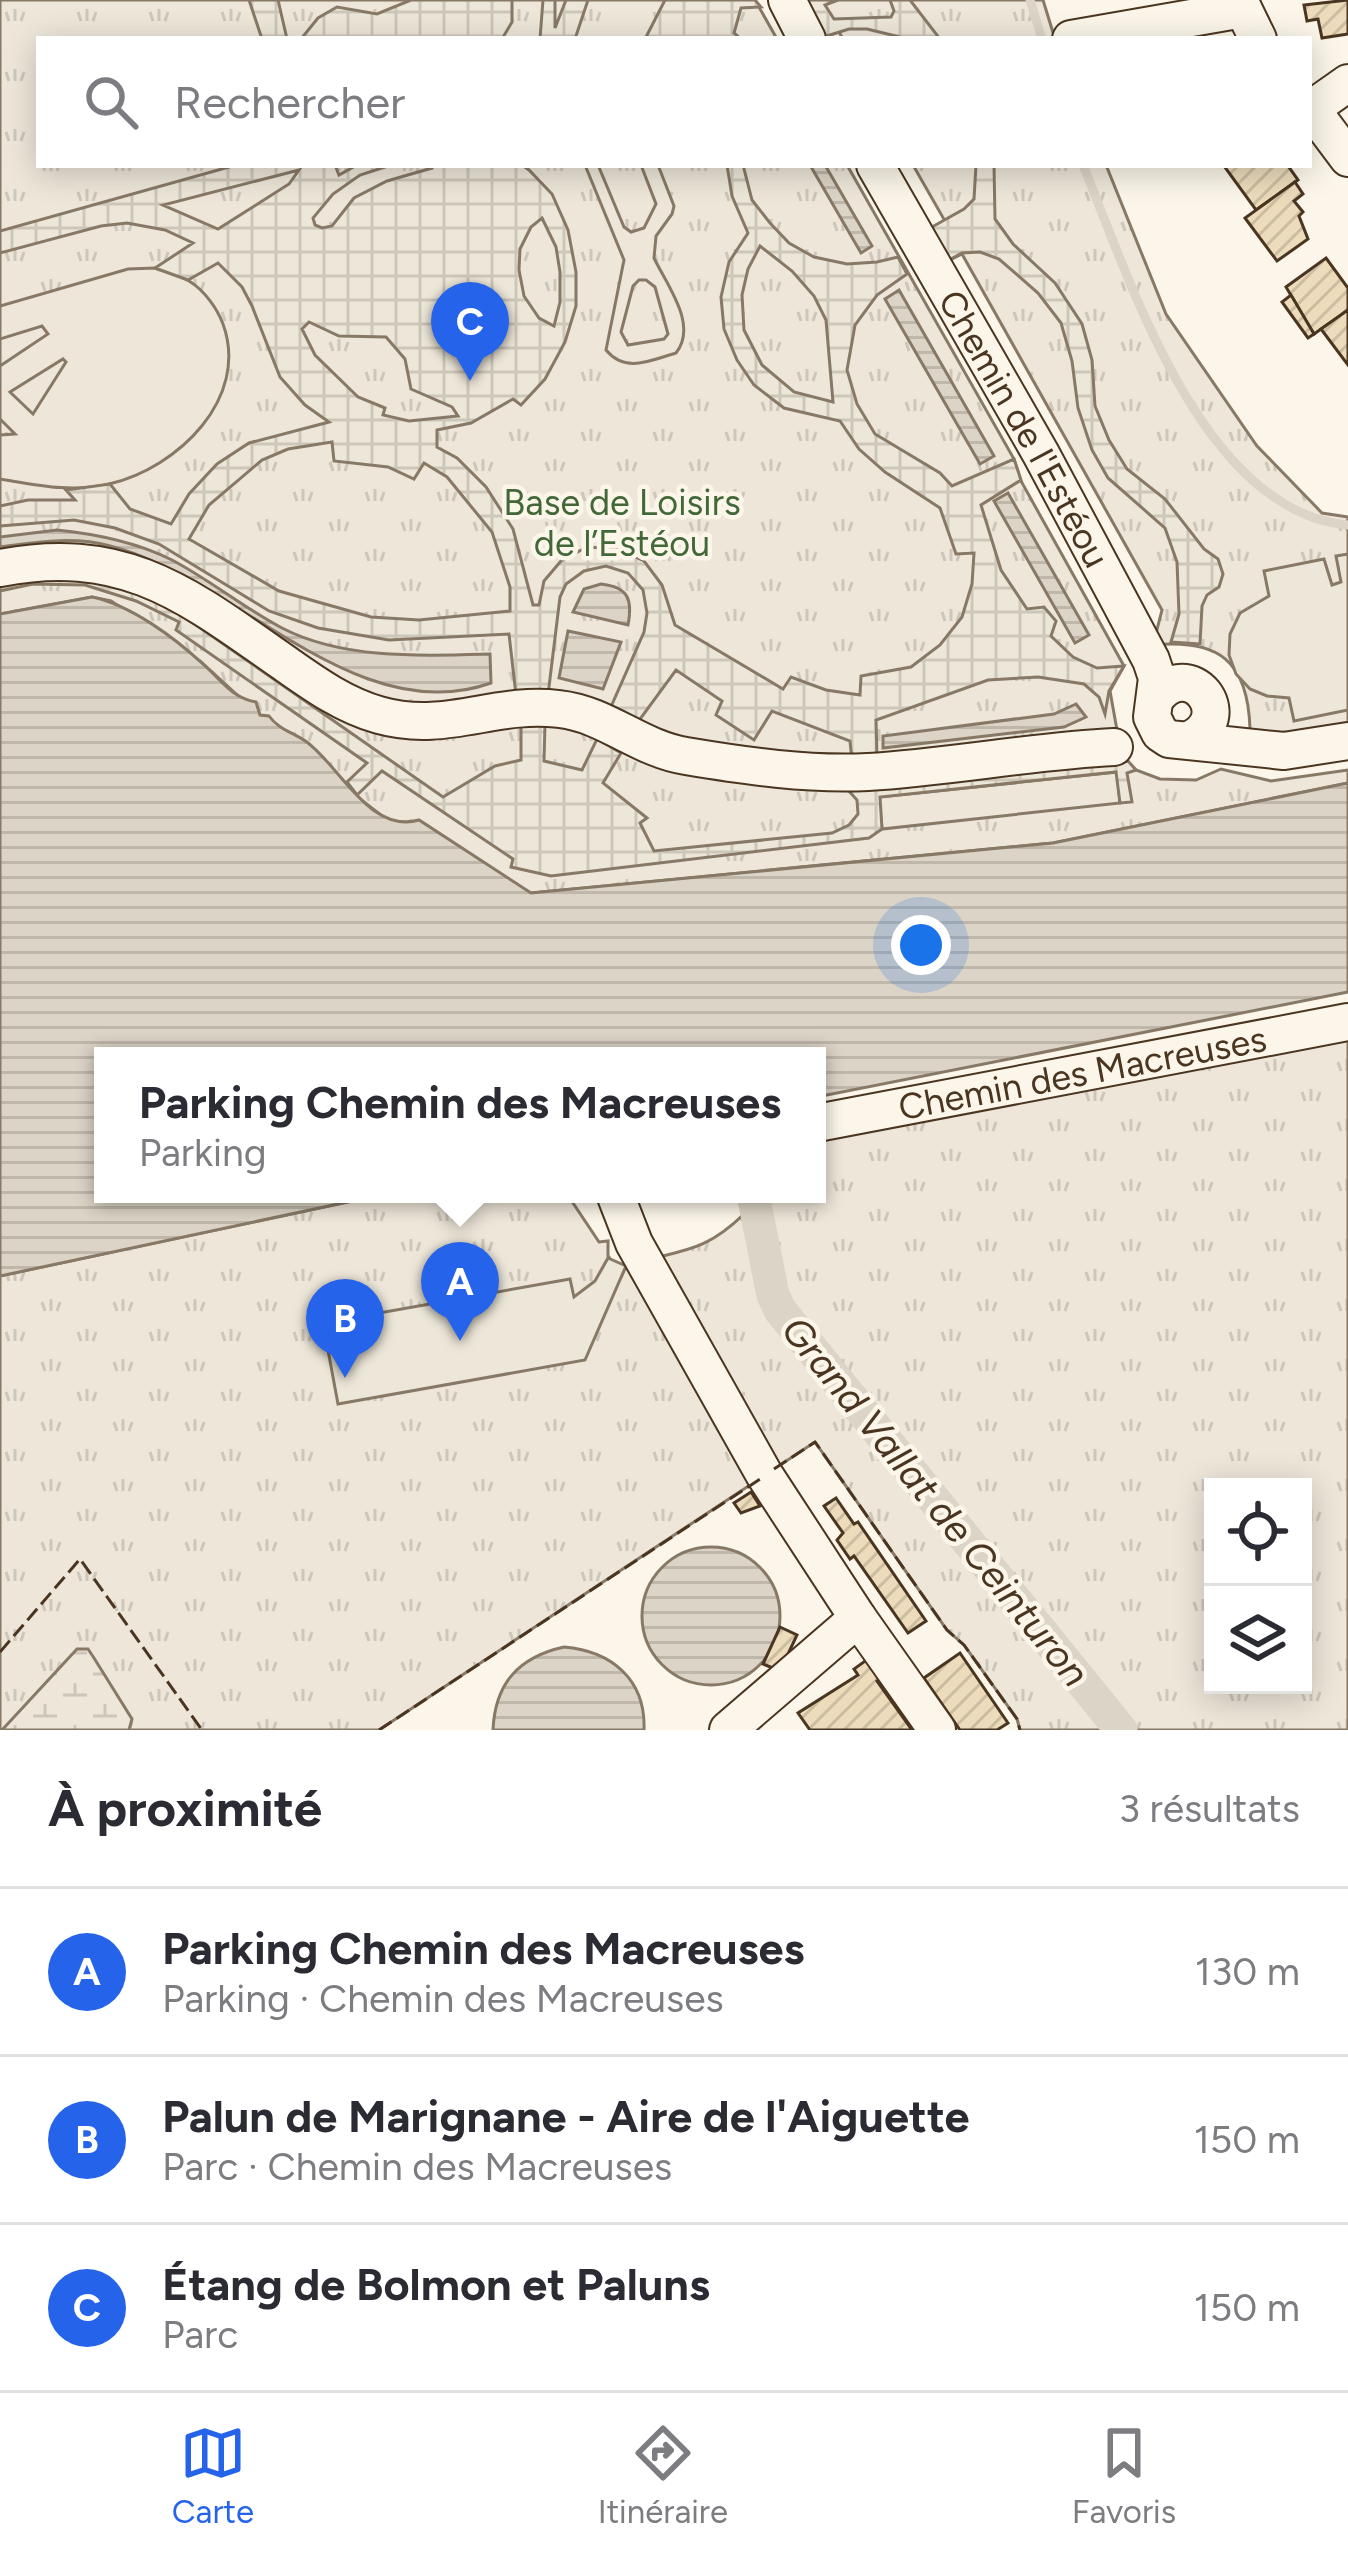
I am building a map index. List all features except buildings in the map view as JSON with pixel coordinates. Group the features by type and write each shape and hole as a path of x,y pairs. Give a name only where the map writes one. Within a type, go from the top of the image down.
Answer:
{"street":[{"path":"787,0 805,36"},
{"path":"1094,36 1247,16"},
{"path":"1312,106 1348,83"},
{"path":"1312,110 1348,158"},
{"name":"Chemin de l'Estéou","path":"877,168 1041,454 1140,639 1155,670 1154,703"},
{"path":"0,568 58,561 96,563 156,580 345,702 416,723 452,722 514,708 566,709 679,755 833,772 1184,741 1270,751 1302,751 1348,742"},
{"path":"1114,747 1138,728 1168,686 1186,683 1195,686 1222,719 1270,751"},
{"path":"1154,703 1160,733 1184,741 1206,729 1208,700"},
{"name":"Chemin des Macreuses","path":"826,1121 1348,1022"},
{"path":"618,1203 634,1243 764,1474 937,1730"},
{"path":"728,1730 858,1618"}],"green space":[{"name":"Base de Loisirs de l’Estéou","path":"0,0 755,0 775,36 36,36 36,168 849,168 1014,459 1021,481 1124,666 1110,691 1117,730 1110,730 1120,753 1136,770 1160,779 1196,780 1221,769 1271,781 1348,770 1348,783 1053,843 531,893 386,819 360,799 309,744 260,716 200,661 111,601 92,597 0,614"},
{"path":"794,0 1043,0 1054,36 841,36 839,32 815,36"},
{"path":"586,168 599,168 624,227 631,232 644,228 656,204 642,168 659,168 674,206 656,236 654,258 682,318 682,342 676,353 630,363 606,350 624,260","holes":["646,280 655,287 668,334 664,339 628,345 621,332 633,286"]},
{"path":"915,168 1107,168 1166,314 1257,446 1322,513 1348,517 1348,727 1271,736 1250,729 1243,686 1225,659 1195,646 1153,645 1162,610 962,254 940,265 923,232 945,221"},
{"path":"155,268 181,277 214,306 229,351 217,403 183,446 135,476 82,488 0,479 0,435 15,434 0,419 0,366 48,334 42,326 0,339 0,306 128,269","holes":["63,359 66,362 33,414 10,392"]},
{"path":"1117,772 1120,803 882,829 879,797"},
{"path":"1348,1040 1348,1730 1020,1730 1017,1719 964,1645 947,1630 815,1442 379,1730 0,1730 0,1276 343,1203 573,1203 599,1242 608,1241 608,1256 622,1275 626,1266 688,1249 729,1228 744,1214 741,1203 826,1203 826,1138"},
{"path":"77,1649 88,1649 94,1658 132,1719 129,1730 2,1730"}],"shaded area":[{"path":"249,0 278,0 286,36 261,36"},
{"path":"411,0 512,0 512,22 504,36 303,36 318,18 337,7 377,14"},
{"path":"543,0 555,0 555,28 566,0 588,0 576,36 540,36"},
{"path":"665,0 755,0 761,7 741,8 734,33 738,36 647,36"},
{"path":"794,0 838,0 825,5 834,19 891,17 890,0 910,0 938,36 849,29 815,36"},
{"path":"225,168 336,168 339,175 352,168 382,168 360,175 333,194 313,218 322,228 332,226 354,198 387,181 432,168 526,168 552,194 568,230 576,306 565,342 545,379 521,405 513,399 471,423 437,430 437,447 457,458 486,487 513,529 533,605 539,605 544,581 561,561 587,547 617,549 644,561 662,585 675,625 783,689 791,677 826,690 860,695 861,676 911,667 940,645 962,617 972,584 974,553 956,554 940,508 885,472 859,449 840,421 784,408 754,385 737,360 724,329 721,297 729,262 748,233 732,196 727,168 744,168 752,200 789,243 814,257 847,264 898,257 907,274 877,295 855,325 847,370 857,404 875,434 940,473 952,486 1014,459 1021,480 981,505 1001,570 1027,609 1044,607 1056,621 1051,636 1073,657 1097,668 1124,666 1109,691 1105,714 1099,697 1084,684 1038,677 988,680 876,720 877,757 852,761 850,741 772,711 754,740 716,715 722,701 676,670 635,726 610,709 644,632 647,613 643,590 628,573 606,566 584,571 566,584 560,597 548,695 516,695 509,634 389,640 318,628 269,611 159,544 115,528 74,520 0,526 0,506 28,500 75,500 66,490 110,484 130,509 171,524 189,494 217,464 249,443 329,422 305,405 280,377 242,287 218,263 188,280 155,268 193,243 165,230 127,223 0,253 0,231","holes":["299,170 289,184 218,229 163,205","542,218 556,247 560,272 554,326 539,318 524,296 519,270 520,249 531,227","760,246 792,271 814,296 826,320 833,402 794,392 762,365 744,330 742,295","309,322 339,336 386,337 405,359 411,389 452,407 458,416 409,421 383,415 385,408 358,397 315,355 302,329","332,442 334,461 388,467 414,479 424,463 447,477 492,532 510,587 510,611 419,620 371,617 279,591 189,539 209,505 262,460 288,449"]},
{"path":"812,168 827,168 872,246 861,253"},
{"path":"976,168 994,168 995,219 1013,244 1055,283 1082,324 1092,360 1095,406 1109,440 1127,469 1165,499 1204,549 1218,559 1223,574 1219,587 1207,595 1202,606 1200,644 1171,642 1179,614 1177,562 1165,528 1108,478 1092,450 1078,408 1061,323 1038,293 999,259 980,252 962,253 940,265 923,232 974,199"},
{"path":"899,290 994,456 980,464 885,299"},
{"path":"1008,493 1089,635 1075,643 994,501"},
{"path":"57,530 116,540 158,554 282,628 331,646 384,654 490,654 491,683 441,692 392,686 344,669 157,563 110,546 69,541 0,547 0,537"},
{"path":"1348,554 1348,710 1294,721 1289,698 1250,689 1236,674 1229,655 1230,634 1240,613 1269,596 1264,571 1324,559 1332,585 1341,582 1336,556"},
{"path":"83,577 163,602 443,797 495,766 521,760 521,725 545,724 544,761 582,770 597,739 621,753 603,783 647,818 640,823 654,851 832,833 858,814 857,800 847,789 1128,761 1136,770 1127,773 1132,802 1120,803 1116,772 880,797 882,829 869,838 551,876 511,867 513,859 382,771 357,795 347,782 367,763 176,630 179,622 136,601 85,585 33,584 0,591 0,583"},
{"path":"601,584 623,591 630,608 628,625 573,612 584,589"},
{"path":"92,597 122,607 166,634 234,693 256,702 260,715 269,716 308,743 371,808 402,822 419,820 531,893 1053,843 1348,783 1348,992 826,1095 826,1047 94,1047 94,1203 343,1203 0,1276 0,614"},
{"path":"568,631 621,642 603,689 559,678"},
{"path":"1076,704 1086,717 1064,727 883,748 883,736 1054,714"},
{"path":"608,1258 626,1266 585,1360 338,1404 323,1323 570,1279 574,1297 595,1281"},
{"path":"711,1547 737,1553 760,1567 774,1590 780,1616 774,1642 760,1665 737,1679 711,1685 685,1679 662,1665 648,1642 642,1616 648,1590 662,1567 685,1553"},
{"path":"564,1647 597,1655 623,1671 639,1696 644,1730 493,1730 499,1699 512,1675 534,1658"}],"waterway":[{"path":"1030,0 1041,36"},
{"path":"1084,168 1149,326 1212,436 1252,479 1297,511 1348,525"},
{"name":"Grand Vallat de Ceinturon","path":"755,1203 780,1310 1121,1730"}],"fence":[{"path":"774,1469 815,1442 947,1630 964,1645 1017,1719 1020,1730"},
{"path":"379,1730 760,1479"},
{"path":"0,1652 80,1559 202,1730"}],"place":[{"name":"Étang de Bolmon et Paluns","path":"470,381"},
{"name":"Parking Chemin des Macreuses","path":"460,1341"},
{"name":"Palun de Marignane - Aire de l'Aiguette","path":"345,1378"}]}
